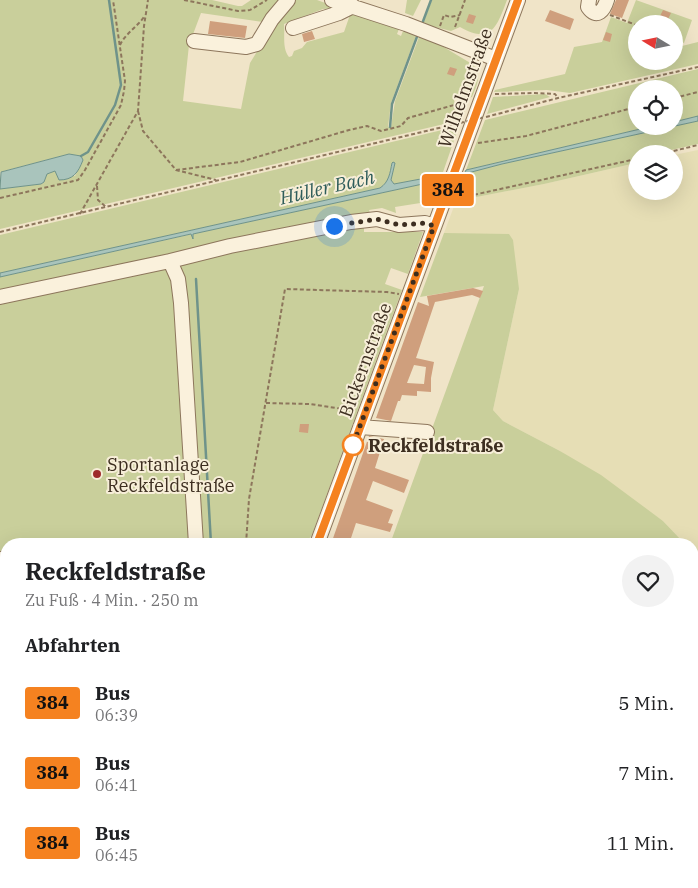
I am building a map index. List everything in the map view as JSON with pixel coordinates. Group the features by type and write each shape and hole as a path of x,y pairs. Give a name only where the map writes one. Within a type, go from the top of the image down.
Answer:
{"street":[{"path":"194,41 246,47 257,44 272,19 288,0"},
{"path":"332,0 406,24 496,59"},
{"name":"Wilhelmstraße","path":"446,196 518,0"},
{"path":"589,0 588,7 590,10 598,13 605,6"},
{"path":"293,28 339,13 353,6"},
{"name":"Bickernstraße","path":"320,538 446,196"},
{"path":"0,297 230,246 350,222 377,219 399,225 425,223 434,226"},
{"path":"170,260 179,284 196,538"},
{"path":"363,421 427,432"}],"path":[{"path":"0,198 72,182 80,178 124,95 125,81 113,0"},
{"path":"148,0 138,111 143,131 176,170 218,180"},
{"path":"184,0 238,11 250,10 267,0"},
{"path":"455,28 465,0"},
{"path":"605,6 628,20"},
{"path":"435,35 444,15 450,17 460,15"},
{"path":"120,45 123,38 139,25 146,16"},
{"path":"0,232 698,66"},
{"path":"484,91 491,94 555,94 558,98"},
{"path":"683,96 698,92"},
{"path":"176,170 240,162 367,126 381,131 401,126 408,118 462,103"},
{"path":"465,142 478,143 526,136 628,109"},
{"path":"80,214 138,111"},
{"path":"683,149 698,145"},
{"path":"446,196 628,162"},
{"path":"97,184 97,198 106,207"},
{"path":"246,538 249,499 285,288 387,292 408,296"},
{"path":"266,403 310,404 349,410 363,421"}],"shaded area":[{"path":"698,150 698,538 679,538 663,521 560,451 503,421 493,410 519,289 444,233 456,201 628,165 628,200 683,200 683,153"}],"green space":[{"path":"0,0 212,0 242,6 251,0 280,0 263,22 201,13 189,45 183,101 241,109 250,63 275,22 293,0 317,0 339,8 323,9 284,24 285,46 289,57 307,42 344,32 351,12 399,29 397,34 401,36 403,31 416,36 391,103 388,127 391,127 395,101 419,37 437,43 472,64 477,72 478,80 472,97 464,100 459,97 454,100 455,104 465,110 461,120 0,229 0,189 41,184 44,182 47,174 55,171 57,174 75,176 83,160 81,156 69,154 0,172"},
{"path":"407,0 421,0 413,16 405,13"},
{"path":"432,0 507,0 500,18 492,30 479,34 460,27 451,31 423,24"},
{"path":"636,0 678,15 630,15"},
{"path":"611,17 627,23 628,20 628,70 672,70 570,93 547,90 494,92 495,90 565,74 574,47 602,42"},
{"path":"683,17 692,20 683,43"},
{"path":"698,42 698,64 683,67 683,46"},
{"path":"698,69 698,116 683,120 683,80 652,80"},
{"path":"628,86 628,132 466,170 485,120"},
{"path":"545,94 550,97 487,114 493,97"},
{"path":"698,121 698,144 683,147 683,145 628,145 628,165 456,201 457,192 464,174 634,135 683,135 683,124"},
{"path":"459,126 442,175 394,184 391,180 395,163 392,163 390,174 380,188 0,273 0,235"},
{"path":"441,180 433,201 395,207 396,213 382,208 369,210 370,213 381,212 397,219 364,224 364,232 423,232 408,274 391,268 385,284 402,290 312,535 310,538 0,538 0,277 192,234 193,239 193,234"},
{"path":"444,233 509,234 513,240 519,289 493,410 503,421 601,475 663,521 679,538 392,538 484,286 420,297"}],"water":[{"path":"698,116 698,121 683,124 683,120"},
{"path":"628,132 628,135 634,135 464,174 466,170"},
{"path":"69,154 81,156 83,160 77,172 68,179 59,180 55,171 47,174 44,182 41,184 0,189 1,172"},
{"path":"393,162 395,163 391,180 394,184 442,175 441,180 193,234 193,239 191,234 0,277 0,273 380,188 390,174"}],"building":[{"path":"616,0 629,0 622,18 610,14"},
{"path":"550,10 574,19 570,30 545,21"},
{"path":"663,10 671,13 670,15 660,15"},
{"path":"469,14 476,16 473,24 466,22"},
{"path":"210,21 247,26 245,38 208,34"},
{"path":"312,31 315,39 304,42 302,34"},
{"path":"606,32 612,34 610,42 603,40"},
{"path":"450,67 457,69 454,76 447,74"},
{"path":"473,288 483,291 480,298 472,295 435,302 416,358 434,362 431,392 417,391 417,396 402,395 391,421 376,418 418,302 429,306 427,296","holes":["414,365 426,367 424,384 407,383"]},
{"path":"300,424 309,424 308,433 299,432"},
{"path":"369,436 384,439 375,468 409,480 404,493 373,481 366,500 393,510 388,523 393,524 390,532 356,523 351,538 333,538"}],"waterway":[{"path":"81,156 88,152 115,105 121,85 109,0"},
{"path":"422,24 431,0"},
{"path":"390,127 392,104 418,34"},
{"path":"196,279 211,538"}],"bus line":[{"name":"384","path":"319,538 518,0"}],"place":[{"name":"Reckfeldstraße","path":"353,445"},
{"name":"Sportanlage Reckfeldstraße","path":"97,474"}],"route":[{"path":"334,226 377,219 399,225 425,223 434,226 353,445"}],"water label":[{"name":"Hüller Bach","path":"327,187"}]}
